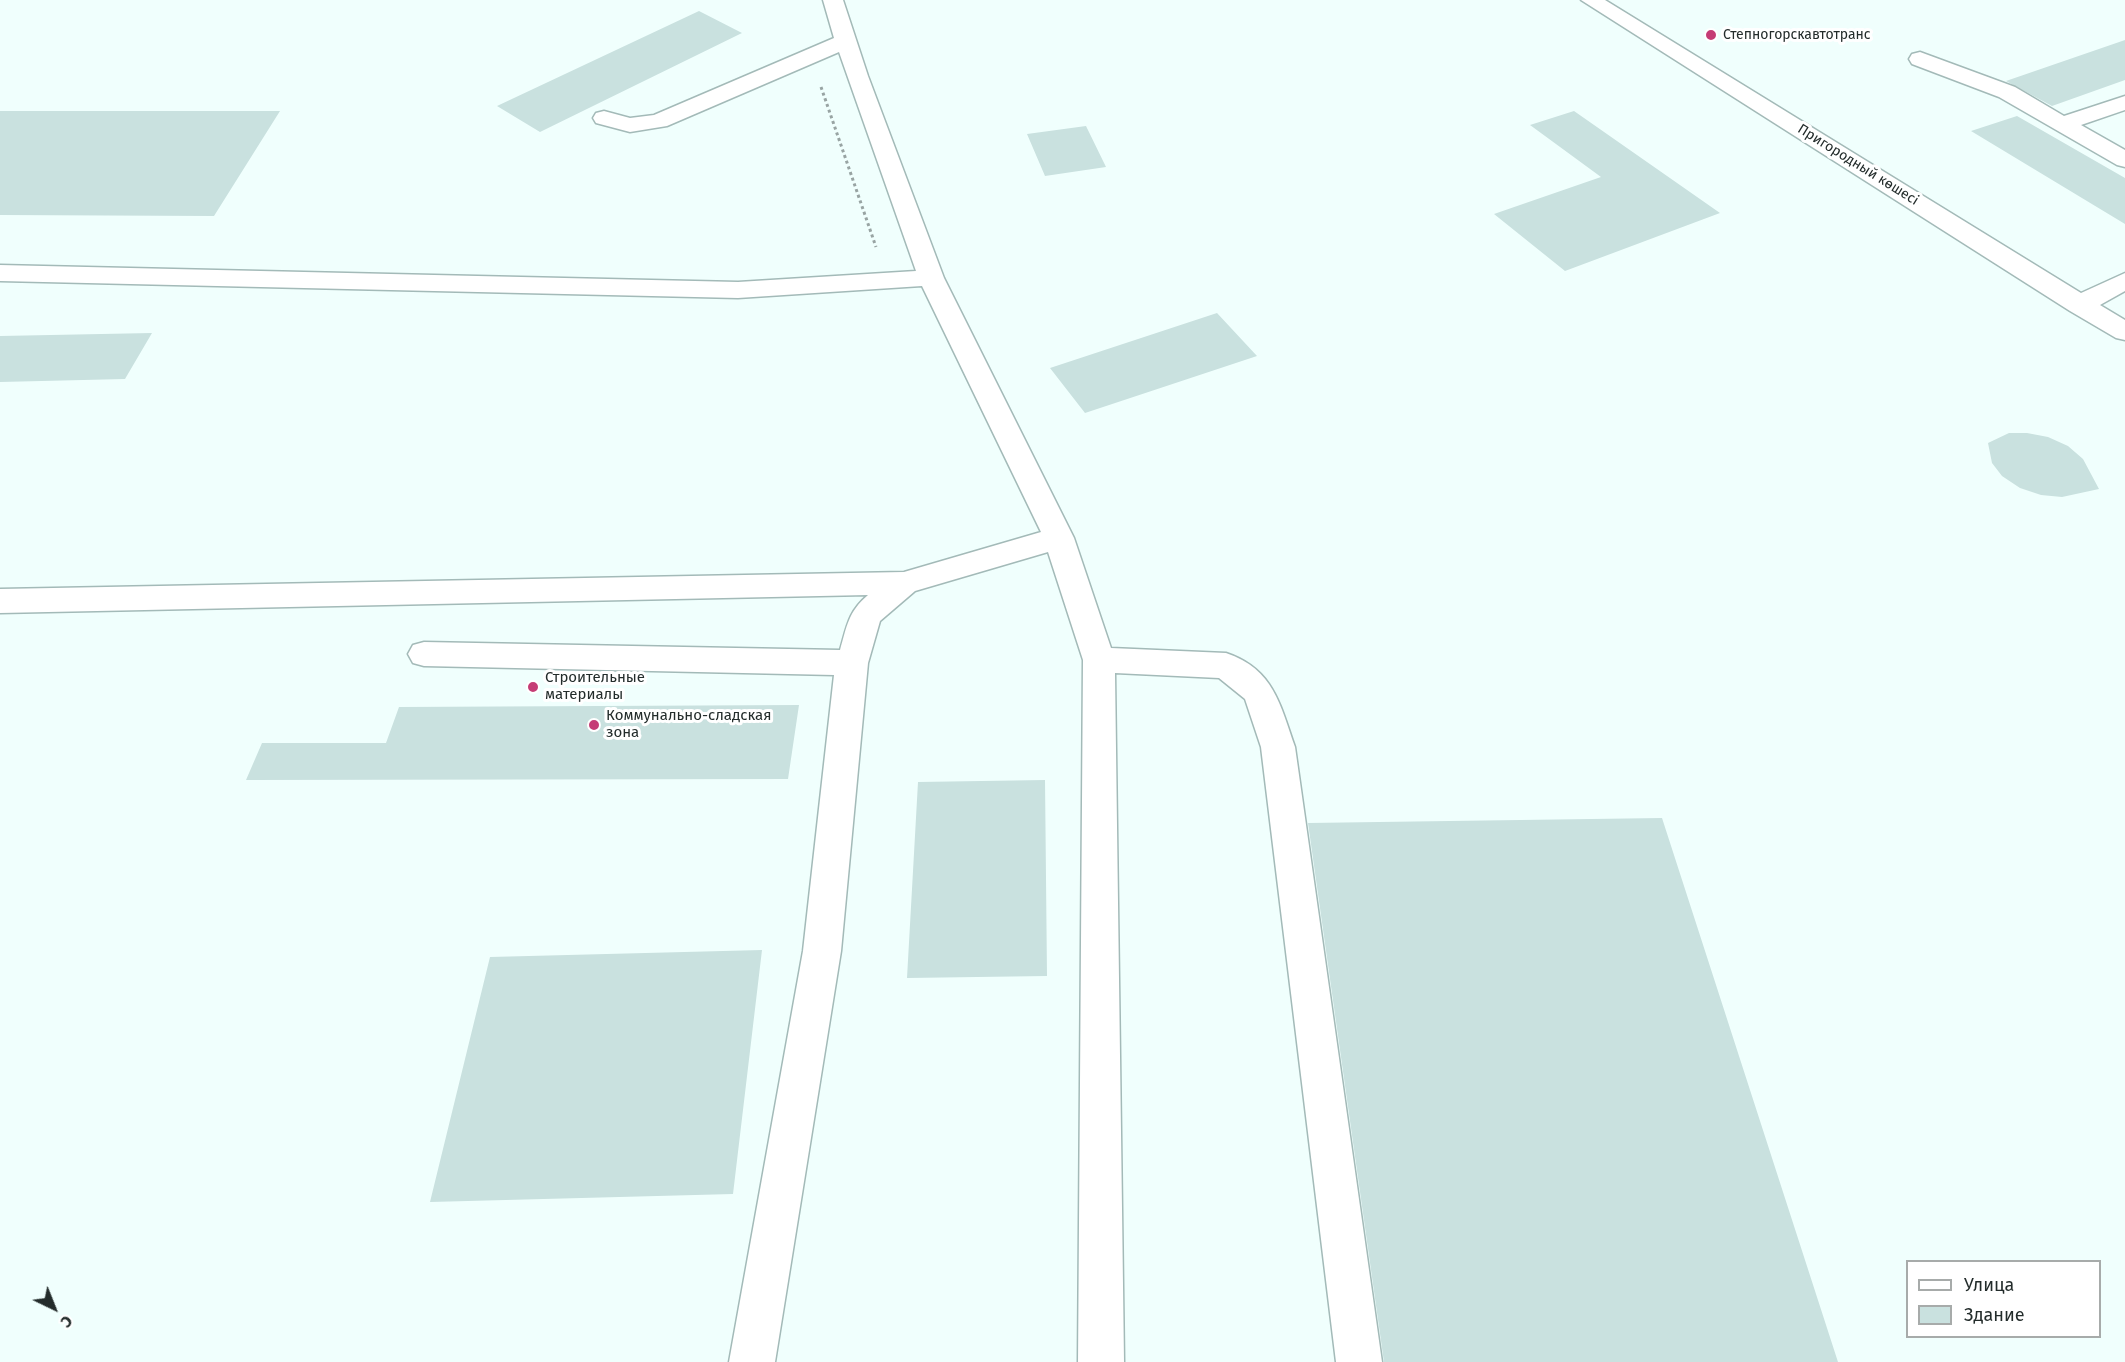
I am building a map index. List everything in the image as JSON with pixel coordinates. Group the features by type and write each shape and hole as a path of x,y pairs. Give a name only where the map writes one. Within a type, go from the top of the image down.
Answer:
{"street":[{"path":"833,0 857,75 932,278 1059,538 1099,660 1101,1362"},
{"name":"Пригородный көшесі","path":"1591,0 2125,332"},
{"path":"603,118 630,125 659,121 846,41"},
{"path":"1920,59 2007,92 2125,160"},
{"path":"2062,124 2125,103"},
{"path":"0,273 738,290 932,278"},
{"path":"2079,304 2125,281"},
{"path":"0,601 904,584 1059,538"},
{"path":"752,1362 822,951 852,663 866,615 904,584"},
{"path":"424,654 852,663"},
{"path":"1099,660 1226,666 1259,692 1278,747 1359,1362"}],"path":[{"path":"808,57 873,241 891,282"}],"building":[{"path":"699,11 742,33 540,132 497,106"},
{"path":"2125,40 2125,80 2052,106 2006,81"},
{"path":"0,111 280,111 214,216 0,215"},
{"path":"1574,111 1720,213 1565,271 1494,214 1601,177 1530,125"},
{"path":"2017,116 2125,178 2125,224 1971,131"},
{"path":"1086,126 1106,167 1045,176 1027,134"},
{"path":"1217,313 1257,356 1085,413 1050,368"},
{"path":"152,333 125,379 0,382 0,336"},
{"path":"2009,433 2027,433 2048,437 2068,446 2083,459 2099,489 2062,497 2041,495 2020,488 2002,476 1992,463 1988,443"},
{"name":"Коммунально-сладская зона","path":"799,705 788,779 246,780 262,743 386,743 399,707"},
{"path":"1045,780 1047,976 907,978 918,782"},
{"path":"1662,818 1838,1362 1384,1362 1308,823"},
{"path":"762,950 733,1194 430,1202 490,957"}],"place":[{"name":"Степногорскавтотранс","path":"1711,35"},
{"name":"Строительные материалы","path":"533,687"},
{"name":"Коммунально-сладская зона","path":"594,725"}]}
